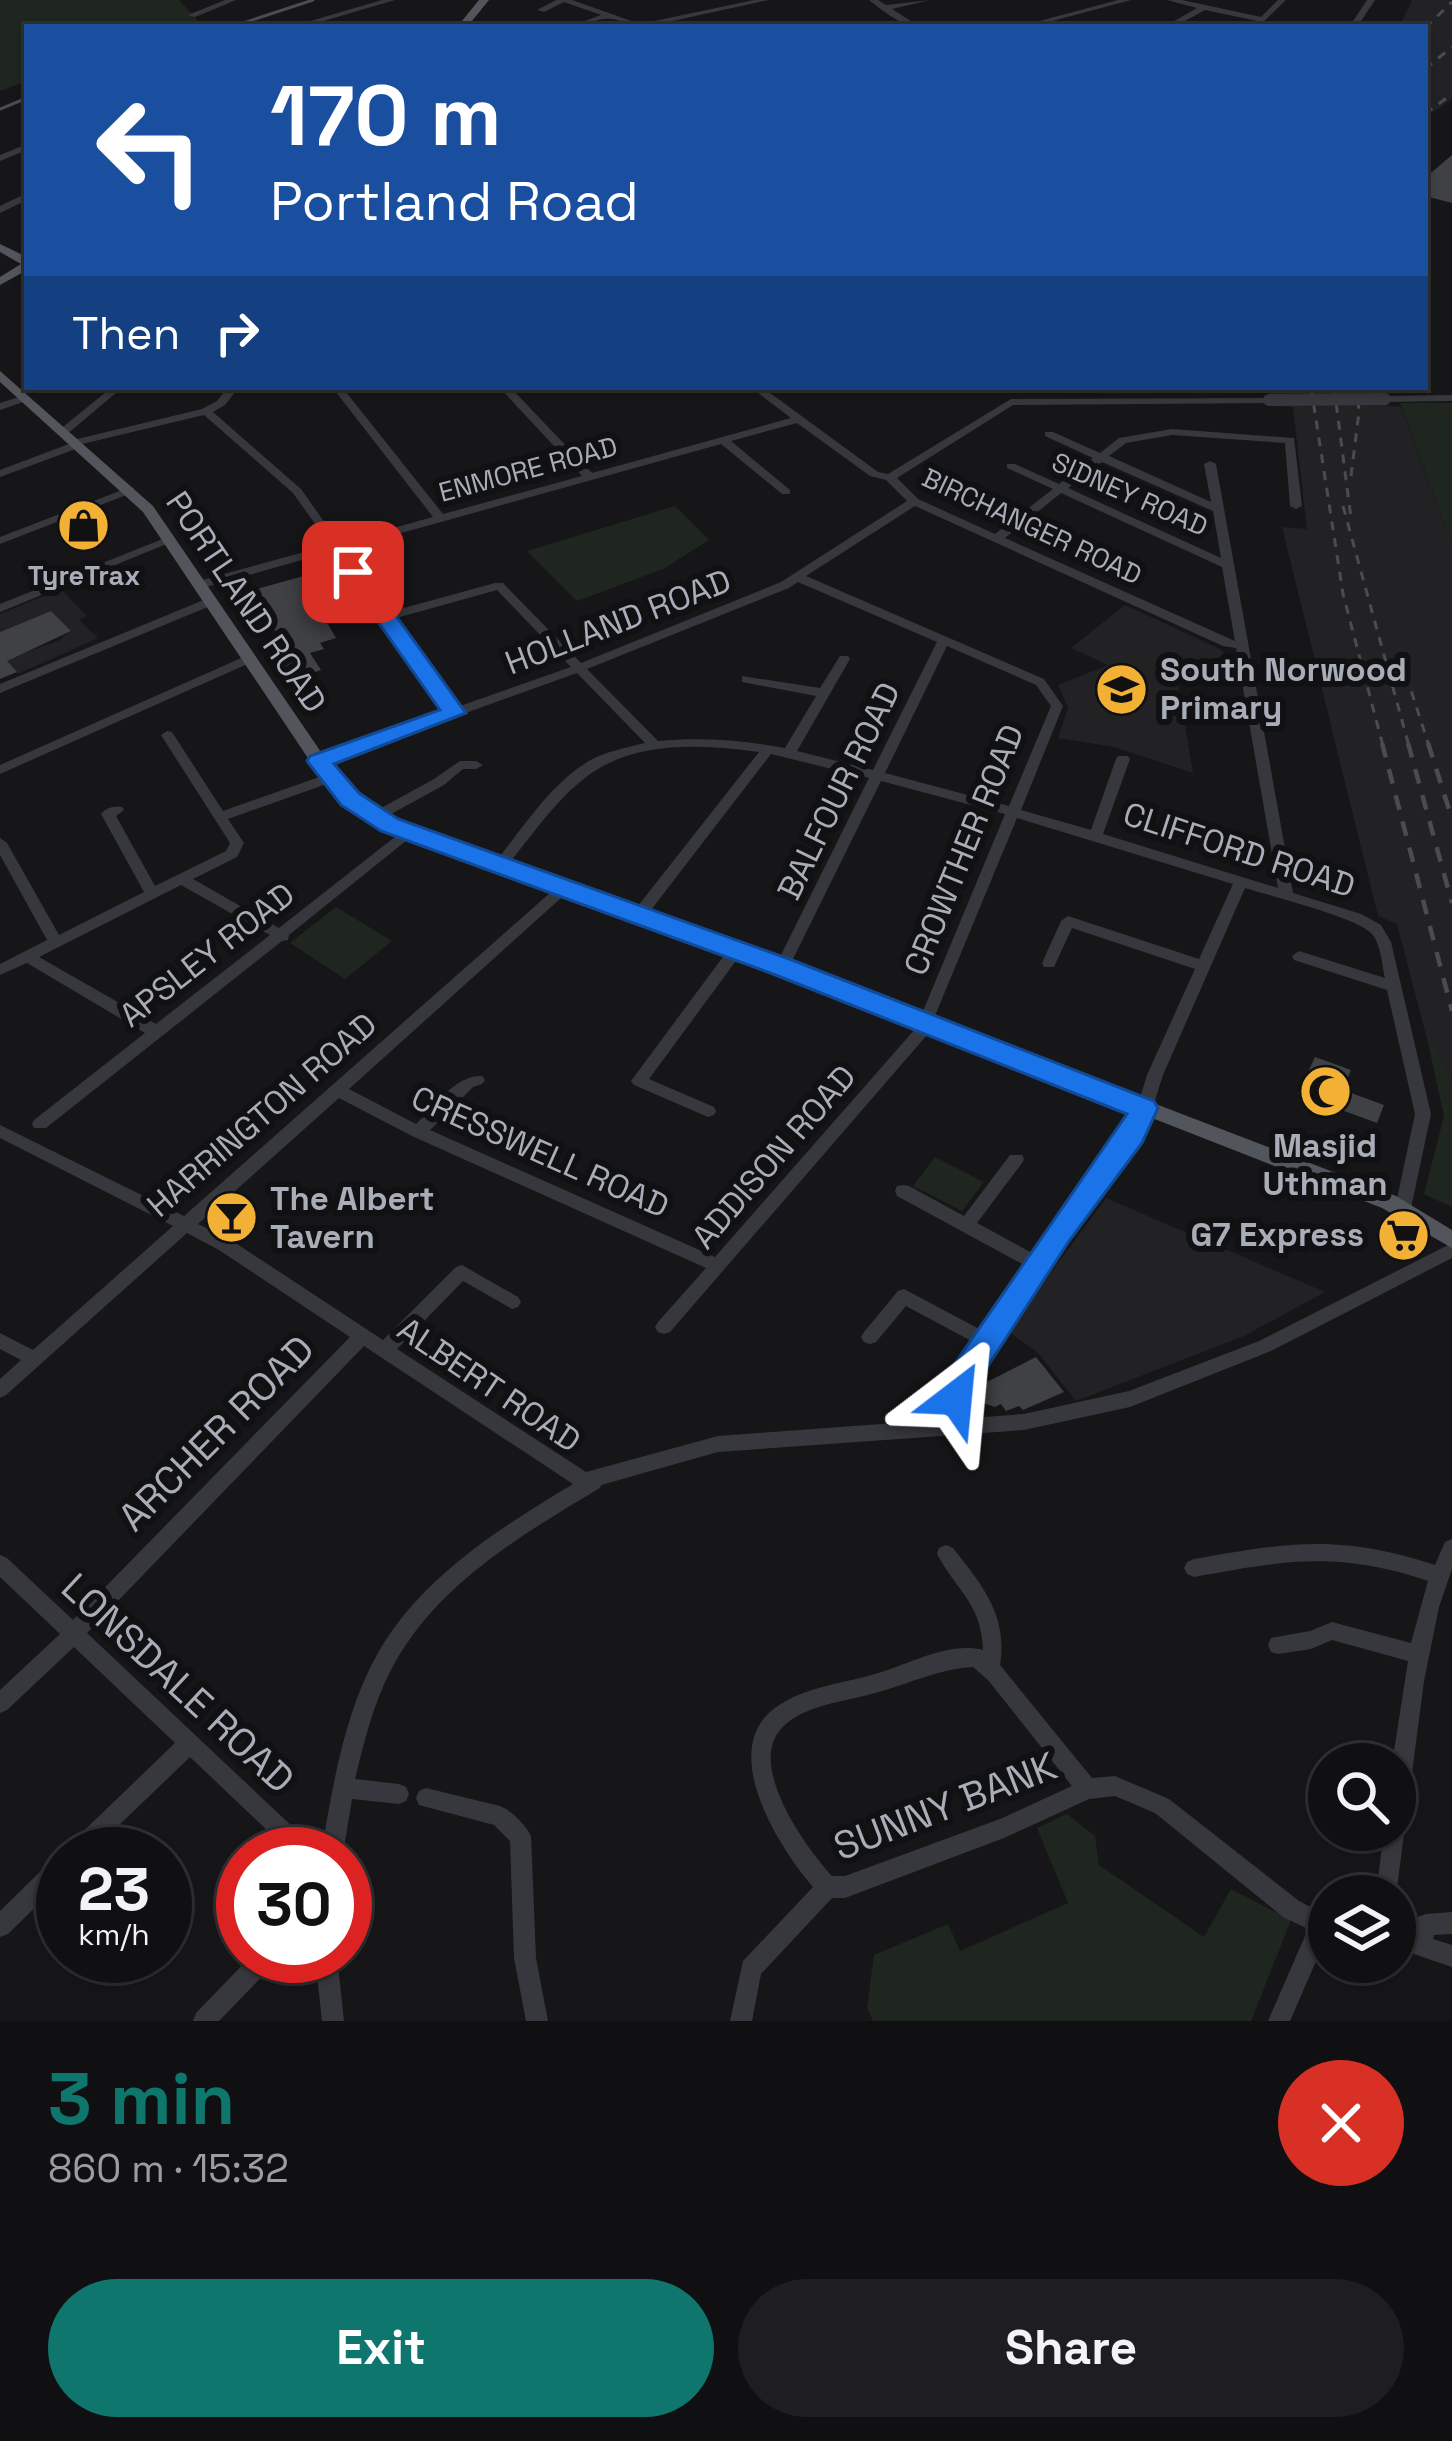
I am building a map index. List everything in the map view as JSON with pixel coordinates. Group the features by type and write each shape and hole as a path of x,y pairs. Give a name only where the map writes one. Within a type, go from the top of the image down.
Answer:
{"main road":[{"path":"464,24 484,0"},
{"name":"PORTLAND ROAD","path":"0,375 130,490 200,584 241,663 324,770 377,817 782,967 1403,1208 1452,1240"}],"street":[{"path":"192,15 232,0"},
{"path":"305,24 391,0"},
{"path":"542,10 564,0 634,24"},
{"path":"587,7 614,0"},
{"path":"649,24 765,0"},
{"path":"873,0 911,24"},
{"path":"883,8 926,0"},
{"path":"1033,24 1127,0"},
{"path":"1171,0 1260,23 1282,0"},
{"path":"1174,24 1203,8"},
{"path":"583,24 610,15"},
{"path":"71,440 115,390"},
{"path":"0,474 71,440 206,411 232,390"},
{"path":"339,390 440,518"},
{"path":"507,390 589,477"},
{"name":"BIRCHANGER ROAD","path":"759,390 874,474 890,478 914,501 1227,643 1243,646"},
{"path":"890,478 1004,404 1114,394 1269,400 1452,398"},
{"path":"0,407 22,399"},
{"path":"206,411 297,491 454,713"},
{"name":"ENMORE ROAD","path":"200,584 800,419"},
{"path":"997,538 1123,440 1148,433 1290,440 1296,506"},
{"path":"1049,434 1218,508"},
{"path":"723,440 786,492"},
{"path":"1210,464 1286,896"},
{"name":"SIDNEY ROAD","path":"1011,466 1229,566"},
{"path":"0,541 130,490"},
{"name":"HOLLAND ROAD","path":"222,816 454,713 579,668 798,577 914,501"},
{"path":"0,608 170,539"},
{"name":"CROWTHER ROAD","path":"798,577 1040,682 1057,706 926,1023"},
{"path":"386,617 499,586 656,748"},
{"path":"0,689 211,602"},
{"name":"BALFOUR ROAD","path":"782,967 944,640"},
{"path":"789,753 844,659"},
{"path":"0,770 241,663"},
{"path":"746,679 824,693"},
{"path":"0,970 232,854 237,843 167,735"},
{"name":"CLIFFORD ROAD","path":"501,864 585,770 620,754 709,742 789,753 1012,811 1241,881 1376,929 1384,942 1424,1114 1403,1208"},
{"path":"639,915 768,749"},
{"path":"1096,835 1123,759"},
{"path":"377,817 440,782 460,765 476,765"},
{"path":"117,810 108,814 152,893"},
{"name":"APSLEY ROAD","path":"40,1124 410,832"},
{"path":"0,844 56,943"},
{"path":"181,878 283,936"},
{"path":"927,1429 1132,1135 1241,881"},
{"name":"HARRINGTON ROAD","path":"0,1390 565,887"},
{"path":"1048,963 1068,921 1203,965"},
{"path":"708,1111 639,1082 736,950"},
{"path":"1299,956 1319,958 1395,987"},
{"path":"30,958 155,1031"},
{"name":"ADDISON ROAD","path":"664,1327 926,1023"},
{"path":"418,1132 478,1079"},
{"name":"CRESSWELL ROAD","path":"338,1090 418,1132 719,1265"},
{"name":"ALBERT ROAD","path":"0,1131 187,1222 574,1478 596,1480 718,1444 1060,1417 1164,1389 1301,1328 1452,1250"},
{"path":"966,1226 1016,1159"},
{"path":"903,1191 1039,1265"},
{"path":"384,1350 462,1272 512,1302"},
{"path":"870,1337 904,1296 988,1342"},
{"name":"ARCHER ROAD","path":"0,1703 362,1336"},
{"path":"0,1340 34,1359"},
{"path":"960,1382 956,1398 963,1413 995,1424"},
{"path":"336,1827 367,1701 402,1635 494,1547 596,1480"},
{"path":"1195,1568 1333,1548 1371,1552 1440,1576"},
{"path":"1408,1743 1421,1655 1440,1576 1452,1548"},
{"path":"946,1554 989,1615 995,1639 990,1666"},
{"name":"LONSDALE ROAD","path":"0,1564 279,1827"},
{"path":"1278,1645 1311,1640 1332,1630 1421,1655"},
{"name":"SUNNY BANK","path":"1088,1789 990,1666 972,1657 781,1715 767,1727 760,1750 768,1793 791,1838 827,1887 845,1887 960,1845 1088,1789 1115,1786 1139,1792 1308,1918"},
{"path":"102,1827 191,1742"},
{"path":"343,1788 399,1794"},
{"path":"426,1798 500,1816 520,1836 525,1958 537,2021"},
{"path":"741,2021 752,1969 827,1887"},
{"path":"0,1926 36,1891"},
{"path":"1420,1946 1426,1924 1452,1923"},
{"path":"1416,1943 1452,1956"},
{"path":"1279,2021 1308,1962"},
{"path":"204,2021 240,1983"},
{"path":"329,1983 333,2021"}],"shaded area":[{"path":"0,0 179,0 201,24 24,24 24,82 0,91"},
{"path":"1412,0 1452,0 1452,99 1428,116 1428,24 1400,24"},
{"path":"1270,390 1380,390 1387,406 1401,407 1452,545 1452,1088 1434,1040 1428,1043 1397,924 1378,916 1282,527 1307,529 1293,407 1269,406"},
{"path":"1400,403 1452,403 1452,545"},
{"path":"675,506 709,540 663,569 577,601 527,551"},
{"path":"61,589 87,616 79,620 98,638 18,674 5,659 58,641 71,631 51,611 0,632 0,614"},
{"name":"South Norwood Primary","path":"1125,605 1220,649 1232,663 1230,677 1188,675 1178,683 1193,773 1114,747 1058,738 1068,708 1058,685 1108,665 1071,648"},
{"path":"336,907 392,941 345,979 290,943"},
{"path":"1434,1039 1452,1088 1452,1207 1424,1194 1444,1116 1428,1043"},
{"path":"935,1157 984,1182 962,1211 913,1186"},
{"path":"1106,1198 1325,1292 1244,1336 1076,1401 1038,1353 1008,1331"},
{"path":"1067,1814 1095,1836 1099,1865 1204,1937 1231,1889 1291,1920 1251,2021 873,2021 867,2008 874,1955 948,1924 960,1951 1068,1903 1037,1828"}],"building":[{"path":"1452,155 1452,203 1428,197 1428,175"},
{"path":"332,568 346,591 314,600 336,638 320,643 324,649 310,653 321,670 288,681 269,644 281,640 265,615 271,611 257,589"},
{"path":"51,611 71,631 7,661 17,672 0,679 0,632"},
{"name":"Masjid Uthman","path":"1315,1057 1351,1070 1343,1090 1384,1105 1377,1123 1298,1094"},
{"path":"1036,1357 1064,1392 1023,1410 1019,1406 1006,1411 1001,1404 995,1407 977,1401 979,1386"}],"tram line":[{"path":"240,24 313,0"},
{"path":"0,109 24,99"}],"railway":[{"path":"1428,25 1452,2"},
{"path":"1428,67 1452,47"},
{"path":"1428,112 1452,94"},
{"path":"1311,390 1343,594 1383,746"},
{"path":"1334,390 1351,518"},
{"path":"1351,476 1357,390"},
{"path":"1343,506 1409,746"},
{"path":"1401,659 1429,746"},
{"path":"1382,743 1452,1011"},
{"path":"1408,743 1452,903"},
{"path":"1428,743 1452,819"}],"place":[{"name":"TyreTrax","path":"84,525"},
{"name":"South Norwood Primary","path":"1121,689"},
{"name":"Masjid Uthman","path":"1325,1092"},
{"name":"The Albert Tavern","path":"231,1218"},
{"name":"G7 Express","path":"1403,1235"}],"route":[{"path":"353,572 454,713 319,761 350,799 390,825 782,967 1144,1108 1132,1135 1058,1233 960,1382 956,1398"}]}
